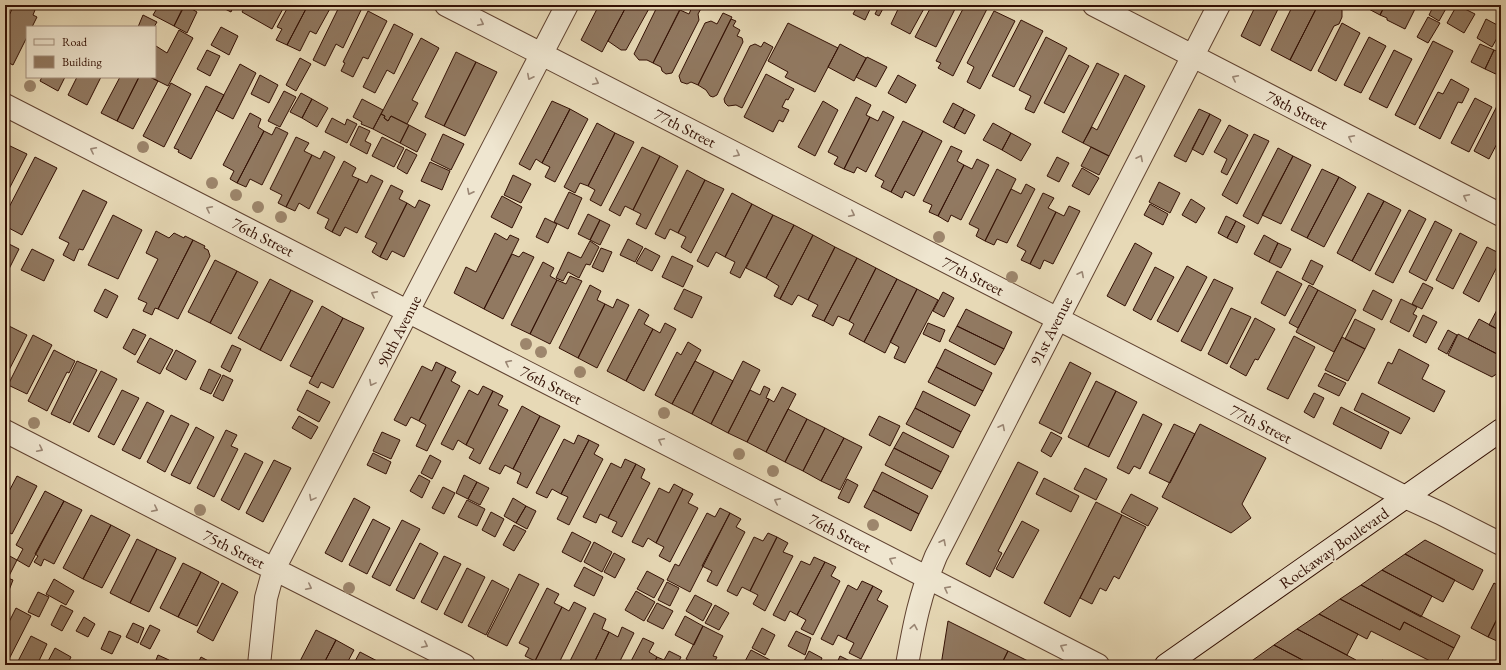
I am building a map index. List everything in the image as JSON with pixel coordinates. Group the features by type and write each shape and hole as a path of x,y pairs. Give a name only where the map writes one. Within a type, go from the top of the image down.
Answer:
{"street":[{"name":"77th Street","path":"446,5 1405,497 1501,544"},
{"name":"90th Avenue","path":"259,665 266,598 274,569 409,312 567,5"},
{"name":"78th Street","path":"1094,5 1501,215"},
{"name":"91st Avenue","path":"907,665 914,622 927,578 936,556 1219,5"},
{"name":"76th Street","path":"5,105 1098,665"},
{"name":"Rockaway Boulevard","path":"1166,665 1501,430"},
{"name":"75th Street","path":"5,431 464,665"}],"building":[{"path":"14,5 19,7 20,5 37,5 33,15 37,17 32,26 26,26 26,39 13,65 5,61 5,24"},
{"path":"159,5 179,5 183,7 174,26 153,15"},
{"path":"185,5 197,12 187,33 174,26"},
{"path":"217,5 234,5 231,12"},
{"path":"246,5 285,5 272,29 242,12"},
{"path":"289,5 308,5 287,45 276,40 282,29 277,27"},
{"path":"308,5 332,5 316,34 310,31 300,51 287,45"},
{"path":"340,5 356,5 362,8 343,48 336,44 325,66 313,60"},
{"path":"599,5 627,5 602,52 581,40"},
{"path":"627,5 651,5 626,50 621,50 608,41"},
{"path":"658,5 682,5 653,63 647,60 639,60 634,54"},
{"path":"693,5 703,5 698,14 699,20 672,73 666,74 662,71 661,67 653,63 680,10 689,14"},
{"path":"858,5 872,5 865,20 853,14"},
{"path":"872,5 885,5 879,16 875,14 877,10 871,7"},
{"path":"900,5 926,5 910,34 891,24"},
{"path":"932,5 957,5 936,47 915,37"},
{"path":"965,5 984,5 988,7 953,76 938,68 941,63 936,61"},
{"path":"1256,5 1280,5 1260,46 1241,36"},
{"path":"1293,5 1318,5 1290,60 1271,50"},
{"path":"1318,5 1332,5 1342,10 1342,17 1339,24 1334,26 1311,71 1290,60"},
{"path":"1366,5 1385,5 1380,15 1365,7"},
{"path":"1385,5 1407,5 1415,9 1405,29 1380,15"},
{"path":"1434,5 1448,5 1439,21 1429,15"},
{"path":"1457,5 1475,14 1464,33 1447,23"},
{"path":"368,11 387,21 368,59 363,57 353,77 341,71 345,63 343,62"},
{"path":"994,11 1015,21 980,89 967,82 974,67 967,63"},
{"path":"723,13 732,17 698,85 691,82 687,84 681,82 679,76 705,23 711,21 717,24"},
{"path":"143,15 157,22 155,26 138,26"},
{"path":"1428,17 1440,23 1428,43 1417,37"},
{"path":"731,19 736,21 733,26 740,30 737,36 742,38 743,42 717,95 713,97 698,85"},
{"path":"1486,19 1501,27 1501,31 1492,47 1477,38"},
{"path":"1021,20 1043,31 1014,87 992,76"},
{"path":"788,23 838,48 815,92 785,77 788,72 768,61"},
{"path":"1342,23 1360,33 1336,81 1318,71"},
{"path":"394,24 413,34 394,74 387,70 375,93 363,87"},
{"path":"221,27 238,36 229,55 211,45"},
{"path":"179,30 193,38 168,86 152,78 156,78 156,46 167,53"},
{"path":"1046,37 1067,48 1034,113 1025,109 1031,96 1019,90"},
{"path":"1369,37 1386,46 1361,93 1344,85"},
{"path":"421,38 439,48 412,100 418,103 407,124 391,116 388,121 384,118 385,116 381,114"},
{"path":"1433,41 1453,51 1415,125 1395,115"},
{"path":"764,42 773,47 742,108 736,105 728,106 724,99 750,46 755,44 761,47"},
{"path":"840,44 866,58 854,81 828,67"},
{"path":"1480,44 1494,50 1485,69 1471,62"},
{"path":"207,50 220,56 210,76 197,69"},
{"path":"1394,50 1412,59 1387,108 1369,99"},
{"path":"1494,50 1501,53 1501,68 1498,75 1485,69"},
{"path":"456,52 476,62 444,126 425,117"},
{"path":"1069,55 1089,66 1064,113 1044,103"},
{"path":"867,57 887,67 876,87 856,77"},
{"path":"300,58 311,64 296,91 286,85"},
{"path":"476,62 497,72 465,136 444,126"},
{"path":"1097,63 1119,74 1083,143 1062,132"},
{"path":"240,64 256,73 233,119 216,110"},
{"path":"766,74 794,89 782,107 789,110 783,122 779,120 773,132 744,117"},
{"path":"260,75 278,85 269,103 251,94"},
{"path":"898,75 916,85 906,103 888,93"},
{"path":"1125,75 1145,86 1109,156 1083,143 1092,127 1097,130"},
{"path":"42,78 64,78 58,91 40,81"},
{"path":"76,78 100,78 87,105 68,95"},
{"path":"119,78 138,78 117,121 101,113"},
{"path":"138,78 152,78 158,81 133,129 117,121"},
{"path":"1451,79 1469,89 1462,103 1458,102 1440,139 1419,128 1438,92 1443,94"},
{"path":"171,83 191,94 164,147 143,136"},
{"path":"206,86 224,95 191,159 174,148"},
{"path":"284,91 296,97 280,127 268,121"},
{"path":"301,93 312,99 302,118 290,112"},
{"path":"856,97 871,105 866,115 870,117 844,169 834,164 838,157 828,152"},
{"path":"1475,98 1492,107 1469,152 1451,143"},
{"path":"312,99 328,108 317,127 302,118"},
{"path":"362,99 383,110 373,129 361,124 362,122 353,117"},
{"path":"552,101 570,109 542,163 536,159 530,170 519,164"},
{"path":"823,101 838,110 815,156 798,147"},
{"path":"953,103 964,109 954,128 943,122"},
{"path":"1498,104 1501,106 1501,136 1489,159 1474,151"},
{"path":"570,109 588,119 555,182 545,177 550,167 542,163"},
{"path":"964,109 975,115 965,134 954,128"},
{"path":"1199,109 1210,114 1186,162 1174,156"},
{"path":"883,111 894,117 866,172 857,167 854,173 844,169 870,117 878,121"},
{"path":"250,113 261,119 258,127 264,131 237,183 230,179 234,171 223,165"},
{"path":"381,114 385,116 384,118 388,121 391,116 409,125 400,143 373,129"},
{"path":"1210,114 1221,120 1203,155 1192,149"},
{"path":"332,118 345,125 347,119 357,124 347,143 325,132"},
{"path":"903,121 923,131 891,192 881,187 884,181 875,176"},
{"path":"597,123 615,133 588,186 580,183 575,193 564,187"},
{"path":"993,123 1011,133 1002,150 983,140"},
{"path":"409,125 426,134 417,152 400,143"},
{"path":"1229,125 1248,135 1227,175 1221,172 1227,159 1214,152"},
{"path":"359,126 370,131 365,141 371,144 367,154 350,145"},
{"path":"276,127 288,133 262,185 250,179 246,187 237,183 264,131 272,135"},
{"path":"923,131 942,141 914,196 905,191 902,198 891,192"},
{"path":"615,133 634,142 601,206 590,200 595,190 588,186"},
{"path":"1011,133 1031,144 1021,161 1002,150"},
{"path":"443,134 464,144 451,170 431,160"},
{"path":"1254,134 1269,141 1237,204 1222,195"},
{"path":"296,137 309,143 304,151 312,155 286,207 278,203 282,195 270,189"},
{"path":"382,137 404,148 394,167 372,156"},
{"path":"8,145 27,154 7,193 5,192 5,151"},
{"path":"951,146 962,151 957,161 964,165 938,216 929,212 932,205 923,201"},
{"path":"642,147 660,156 633,210 625,206 620,216 609,210"},
{"path":"1091,147 1109,156 1099,175 1081,166"},
{"path":"1278,148 1293,156 1258,224 1243,216"},
{"path":"406,149 417,155 407,174 397,168"},
{"path":"324,151 335,157 309,209 299,203 295,211 286,207 312,155 320,159"},
{"path":"660,156 678,166 646,229 636,224 641,214 633,210"},
{"path":"1293,156 1311,165 1281,224 1262,215"},
{"path":"35,157 57,168 22,235 5,226 5,215"},
{"path":"1057,157 1069,163 1059,182 1047,176"},
{"path":"977,159 989,165 961,220 951,215 948,222 938,216 964,165 972,169"},
{"path":"344,161 356,168 352,176 359,179 332,232 325,228 329,219 317,213"},
{"path":"430,162 450,171 442,190 421,181"},
{"path":"1082,168 1099,178 1089,195 1072,186"},
{"path":"997,169 1016,179 985,241 976,236 979,229 969,224"},
{"path":"1322,169 1339,177 1307,238 1291,230"},
{"path":"687,170 705,180 678,233 670,229 665,239 655,234"},
{"path":"371,175 383,181 357,233 345,227 340,236 332,232 359,179 367,183"},
{"path":"513,175 531,184 521,203 504,195"},
{"path":"1339,177 1356,187 1324,247 1307,238"},
{"path":"705,180 724,189 691,253 681,247 686,237 678,233"},
{"path":"1159,182 1180,193 1170,213 1149,202"},
{"path":"1026,184 1035,189 1007,243 997,239 994,245 985,241 1011,189 1021,194"},
{"path":"391,185 403,191 399,199 407,203 380,257 372,252 377,243 365,237"},
{"path":"83,190 107,202 83,250 79,249 74,261 63,255 69,243 59,238"},
{"path":"569,192 582,198 568,229 554,222"},
{"path":"732,193 752,204 725,257 716,252 708,267 697,261"},
{"path":"1043,193 1054,198 1048,208 1056,212 1030,264 1021,260 1026,251 1017,246"},
{"path":"1368,193 1384,201 1352,261 1337,253"},
{"path":"502,196 522,207 512,228 491,217"},
{"path":"1191,199 1205,208 1196,223 1182,215"},
{"path":"419,200 430,205 404,257 392,251 387,260 380,257 407,203 415,208"},
{"path":"1384,201 1401,210 1370,271 1352,261"},
{"path":"752,204 773,215 740,278 730,273 735,262 725,257"},
{"path":"1150,204 1168,214 1163,225 1144,215"},
{"path":"1069,206 1080,211 1053,264 1044,260 1040,269 1030,264 1056,212 1064,216"},
{"path":"1409,210 1426,219 1393,283 1375,274"},
{"path":"588,214 600,220 590,240 578,234"},
{"path":"113,215 142,230 118,279 88,265"},
{"path":"773,215 794,225 766,278 746,268"},
{"path":"1226,216 1236,221 1227,238 1218,233"},
{"path":"545,218 557,224 548,243 536,237"},
{"path":"600,220 610,225 600,245 590,240"},
{"path":"1236,221 1245,226 1237,243 1227,238"},
{"path":"1435,221 1452,230 1426,281 1409,272"},
{"path":"794,225 813,235 780,299 774,296 779,286 766,278"},
{"path":"156,231 169,238 174,233 184,238 185,236 193,240 158,309 155,308 152,315 143,311 147,303 138,299 158,259 146,253"},
{"path":"495,233 507,240 510,235 519,239 484,309 454,293 466,267 476,272"},
{"path":"1460,233 1477,242 1453,289 1436,280"},
{"path":"813,235 835,247 808,300 798,295 792,305 780,299"},
{"path":"1264,235 1278,243 1269,262 1254,254"},
{"path":"628,239 643,247 635,262 620,255"},
{"path":"193,240 205,246 204,248 208,250 210,256 178,319 158,309"},
{"path":"590,241 599,247 590,265 586,264 579,278 568,272 563,281 556,278 568,252 581,258"},
{"path":"5,242 19,249 9,269 5,267"},
{"path":"1135,243 1152,253 1125,306 1107,296"},
{"path":"1278,243 1291,249 1281,268 1269,262"},
{"path":"835,247 857,258 824,321 812,316 818,305 808,300"},
{"path":"1487,247 1501,254 1501,259 1479,302 1463,293"},
{"path":"601,248 612,252 603,272 592,267"},
{"path":"645,248 660,256 652,271 636,263"},
{"path":"32,249 54,260 44,281 21,270"},
{"path":"523,252 534,257 503,319 484,309 512,254 519,257"},
{"path":"672,256 693,266 683,287 662,277"},
{"path":"857,258 876,268 849,321 838,316 833,326 824,321"},
{"path":"215,260 237,271 210,323 188,312"},
{"path":"1311,260 1323,266 1313,285 1302,279"},
{"path":"543,262 554,268 550,276 557,280 530,334 511,325"},
{"path":"1187,266 1207,277 1178,332 1157,321"},
{"path":"1501,266 1501,277 1496,275"},
{"path":"1155,267 1174,277 1151,320 1133,310"},
{"path":"876,268 897,279 864,342 849,334 854,324 849,321"},
{"path":"237,271 258,282 231,334 210,323"},
{"path":"1277,271 1302,284 1285,316 1261,303"},
{"path":"570,276 582,281 550,344 530,334 557,280 566,284"},
{"path":"270,279 291,290 260,350 238,338"},
{"path":"897,279 917,289 885,353 864,342"},
{"path":"1214,279 1233,288 1201,351 1181,341"},
{"path":"1423,283 1433,288 1422,309 1412,304"},
{"path":"590,285 601,291 597,300 605,304 578,358 559,348"},
{"path":"1309,285 1318,290 1298,328 1289,323"},
{"path":"105,289 118,296 107,318 94,311"},
{"path":"684,289 702,297 692,318 674,309"},
{"path":"917,289 938,300 905,363 894,358 899,347 890,342"},
{"path":"291,290 313,301 281,361 260,350"},
{"path":"1318,290 1356,310 1334,352 1296,332"},
{"path":"1373,290 1392,300 1382,320 1363,310"},
{"path":"943,292 954,298 944,317 933,311"},
{"path":"617,299 629,305 597,368 578,358 605,304 613,308"},
{"path":"1401,299 1417,307 1413,314 1417,316 1409,332 1390,322"},
{"path":"1500,304 1501,305 1501,331 1489,325"},
{"path":"322,306 343,318 312,377 290,366"},
{"path":"1231,308 1251,317 1227,364 1208,354"},
{"path":"639,309 649,315 644,324 653,329 626,381 607,371"},
{"path":"966,309 1012,332 1004,349 957,326"},
{"path":"1423,315 1437,322 1426,343 1413,336"},
{"path":"343,318 364,328 333,388 321,382 318,388 309,383"},
{"path":"1255,318 1275,329 1258,360 1255,359 1246,376 1230,367"},
{"path":"1355,319 1375,329 1365,349 1345,339"},
{"path":"1479,319 1501,331 1501,356 1468,339"},
{"path":"665,323 676,329 644,391 626,381 653,329 660,333"},
{"path":"928,323 945,330 940,342 923,334"},
{"path":"9,326 27,335 5,378 5,334"},
{"path":"957,326 1004,349 995,365 949,341"},
{"path":"133,329 146,335 135,355 123,348"},
{"path":"1448,330 1457,335 1447,354 1438,349"},
{"path":"1458,334 1501,356 1501,371 1492,377 1448,355"},
{"path":"33,335 52,345 27,394 8,385"},
{"path":"1294,336 1315,347 1288,399 1267,389"},
{"path":"1342,337 1365,349 1348,381 1325,370"},
{"path":"150,338 173,350 160,374 137,362"},
{"path":"688,342 701,350 672,404 655,395 677,352 681,355"},
{"path":"232,345 241,349 230,372 221,367"},
{"path":"945,349 992,373 983,391 936,367"},
{"path":"1399,349 1429,365 1422,379 1445,391 1434,412 1378,383 1388,362 1392,364"},
{"path":"54,350 75,361 69,373 67,372 47,411 28,401"},
{"path":"176,350 196,361 186,380 166,369"},
{"path":"77,361 97,370 70,423 51,414"},
{"path":"695,361 714,371 692,414 672,404"},
{"path":"743,361 760,370 728,433 711,424"},
{"path":"436,362 446,367 419,421 411,417 406,426 394,420 422,366 432,371"},
{"path":"1070,362 1091,373 1061,434 1039,423"},
{"path":"446,367 456,372 451,381 460,386 427,451 416,446 426,425 419,421"},
{"path":"936,367 983,391 975,406 928,382"},
{"path":"209,369 221,375 211,394 200,389"},
{"path":"101,371 117,379 89,432 73,424"},
{"path":"714,371 733,381 711,424 692,414"},
{"path":"1325,373 1346,383 1339,396 1318,386"},
{"path":"223,375 233,380 223,401 213,396"},
{"path":"1096,381 1116,391 1088,447 1068,437"},
{"path":"483,386 493,391 466,445 458,440 453,450 441,444 469,390 478,395"},
{"path":"764,386 770,389 766,398 769,399 747,442 728,433 750,390 760,395"},
{"path":"782,387 796,394 766,452 747,442 769,399 774,402"},
{"path":"122,390 139,398 114,445 98,437"},
{"path":"307,390 330,402 319,422 297,410"},
{"path":"493,391 503,396 498,405 508,410 480,464 469,458 474,449 466,445"},
{"path":"923,391 970,415 961,432 915,408"},
{"path":"1116,391 1137,402 1109,457 1088,447"},
{"path":"1314,393 1324,398 1314,418 1304,412"},
{"path":"1362,393 1410,418 1401,434 1354,410"},
{"path":"147,402 164,411 140,459 122,450"},
{"path":"522,406 540,416 513,469 505,465 500,474 489,469"},
{"path":"1341,407 1389,432 1381,449 1333,424"},
{"path":"915,408 961,432 953,448 906,424"},
{"path":"788,409 807,419 785,462 766,452"},
{"path":"1143,414 1162,424 1140,469 1134,466 1129,474 1117,468"},
{"path":"171,415 189,424 165,472 147,462"},
{"path":"299,416 318,427 311,439 292,428"},
{"path":"540,416 560,426 527,488 517,483 521,473 513,469"},
{"path":"879,416 900,426 890,446 869,435"},
{"path":"807,419 825,428 803,471 785,462"},
{"path":"1174,424 1195,434 1170,483 1149,473"},
{"path":"1200,424 1266,458 1242,504 1251,518 1231,533 1162,497"},
{"path":"196,427 214,437 190,484 171,475"},
{"path":"825,428 844,438 821,481 803,471"},
{"path":"226,430 237,435 231,446 238,449 214,497 197,488"},
{"path":"382,432 400,440 391,459 373,451"},
{"path":"903,432 949,456 941,472 894,448"},
{"path":"1051,432 1062,438 1051,457 1041,451"},
{"path":"578,435 589,440 561,494 552,489 547,498 536,493 564,439 574,444"},
{"path":"844,438 862,447 840,490 821,481"},
{"path":"589,440 599,445 594,454 603,459 569,525 557,519 568,497 561,494"},
{"path":"894,448 941,472 932,489 885,465"},
{"path":"245,453 263,462 239,510 221,500"},
{"path":"373,453 391,462 386,474 367,465"},
{"path":"430,455 441,461 432,479 421,473"},
{"path":"625,459 636,464 608,518 600,514 596,523 583,517 611,463 621,468"},
{"path":"274,460 291,468 263,522 246,513"},
{"path":"1018,462 1038,472 998,551 1002,553 990,577 966,564"},
{"path":"636,464 645,469 641,478 650,483 622,537 612,532 617,522 608,518"},
{"path":"1085,468 1107,479 1096,500 1074,489"},
{"path":"882,472 928,496 919,514 873,490"},
{"path":"419,475 430,481 422,498 410,491"},
{"path":"464,475 477,482 468,499 456,493"},
{"path":"17,476 37,486 12,534 6,531 5,533 5,499"},
{"path":"1044,478 1079,496 1071,512 1036,494"},
{"path":"847,479 858,485 849,503 838,498"},
{"path":"477,482 489,488 480,505 468,499"},
{"path":"674,484 683,489 656,543 648,538 643,547 632,542 659,488 669,493"},
{"path":"443,487 455,493 444,514 432,508"},
{"path":"683,489 693,494 688,503 698,508 670,562 659,556 664,547 656,543"},
{"path":"873,490 919,514 911,531 864,507"},
{"path":"45,491 64,501 29,567 17,560 23,549 16,545"},
{"path":"1131,494 1158,508 1148,526 1121,512"},
{"path":"354,498 370,507 342,562 325,553"},
{"path":"513,498 526,506 516,523 504,516"},
{"path":"467,500 485,509 477,526 458,517"},
{"path":"64,501 82,510 54,564 44,559 41,566 34,562 38,556 35,554"},
{"path":"1096,502 1122,515 1070,617 1044,603"},
{"path":"526,506 536,511 527,529 516,523"},
{"path":"720,508 730,513 690,592 667,580 675,564 679,566 707,513 715,517"},
{"path":"491,512 504,519 495,537 482,530"},
{"path":"730,513 741,519 736,527 745,532 717,586 707,581 712,571 702,566"},
{"path":"91,515 111,525 83,579 63,568"},
{"path":"1122,515 1146,527 1119,579 1114,576 1106,591 1100,588 1092,604 1080,598"},
{"path":"373,519 390,528 367,574 349,565"},
{"path":"402,520 420,529 390,586 372,577"},
{"path":"1022,521 1039,530 1013,578 996,569"},
{"path":"111,525 130,535 102,588 83,579"},
{"path":"514,525 526,531 514,551 503,545"},
{"path":"572,532 591,542 581,562 562,552"},
{"path":"768,533 777,537 750,591 742,587 737,596 727,591 754,537 763,541"},
{"path":"777,537 788,543 783,552 793,556 765,611 753,604 758,595 750,591"},
{"path":"137,539 157,549 130,603 110,593"},
{"path":"1425,540 1483,570 1473,590 1405,554"},
{"path":"594,542 612,552 602,572 584,562"},
{"path":"420,543 438,553 414,599 396,590"},
{"path":"157,549 176,558 149,612 130,603"},
{"path":"614,553 625,559 615,578 604,572"},
{"path":"6,554 17,560 9,576 5,574"},
{"path":"1405,554 1455,580 1443,602 1382,570"},
{"path":"444,556 461,564 437,610 421,602"},
{"path":"814,557 825,562 797,615 790,611 785,621 773,615 801,561 810,565"},
{"path":"825,562 836,567 831,576 840,581 813,635 801,629 806,620 797,615"},
{"path":"183,563 201,572 178,617 160,608"},
{"path":"584,567 603,577 594,596 574,586"},
{"path":"467,568 485,577 462,623 444,614"},
{"path":"1382,570 1432,596 1421,617 1361,585"},
{"path":"647,571 664,580 654,598 637,589"},
{"path":"201,572 219,582 197,626 178,617"},
{"path":"519,574 539,584 507,646 487,636"},
{"path":"5,577 13,580 6,598 5,597"},
{"path":"54,579 74,591 66,605 46,594"},
{"path":"492,580 509,589 486,635 468,626"},
{"path":"862,581 873,586 846,639 838,635 833,645 821,639 848,585 857,590"},
{"path":"667,582 679,588 670,606 658,600"},
{"path":"222,583 238,592 213,641 197,632"},
{"path":"1494,583 1501,587 1501,611 1488,637 1471,628"},
{"path":"1361,585 1460,636 1454,648 1404,622 1400,630 1340,599"},
{"path":"873,586 882,591 877,600 888,606 861,659 849,653 854,643 846,639"},
{"path":"547,588 559,594 554,603 562,607 535,661 525,656 529,648 519,643"},
{"path":"636,591 655,602 644,621 625,610"},
{"path":"38,592 49,597 39,617 28,612"},
{"path":"695,595 712,604 703,621 686,611"},
{"path":"1340,599 1400,630 1404,622 1454,648 1445,665 1438,665 1371,631 1367,639 1319,614"},
{"path":"574,602 586,608 558,665 542,665 535,661 562,607 569,611"},
{"path":"657,603 673,611 663,629 647,621"},
{"path":"61,605 73,611 62,631 51,625"},
{"path":"715,605 729,613 719,630 705,623"},
{"path":"16,608 31,616 5,665 5,623 8,624"},
{"path":"1501,611 1501,634 1497,641 1488,637"},
{"path":"594,613 606,619 602,629 609,632 593,665 568,665"},
{"path":"1319,614 1358,634 1347,655 1297,629"},
{"path":"685,616 703,626 694,645 675,635"},
{"path":"84,617 95,624 88,637 76,631"},
{"path":"948,621 1008,651 1001,665 941,665"},
{"path":"133,623 144,628 138,643 126,637"},
{"path":"150,625 160,630 150,649 140,644"},
{"path":"703,626 723,636 713,656 717,657 713,665 697,665 686,659"},
{"path":"622,627 634,633 618,665 593,665 609,632 618,637"},
{"path":"762,628 775,635 765,655 752,648"},
{"path":"1297,629 1356,660 1353,665 1312,665 1274,645"},
{"path":"316,630 336,640 323,665 298,665"},
{"path":"109,631 121,636 112,654 101,649"},
{"path":"796,631 811,638 805,655 788,646"},
{"path":"31,636 47,644 37,665 16,665"},
{"path":"643,638 654,643 649,652 657,657 653,665 629,665"},
{"path":"336,640 354,650 346,665 323,665"},
{"path":"1274,645 1312,665 1262,665 1253,660"},
{"path":"55,648 71,657 67,665 46,665"},
{"path":"751,650 770,660 768,665 743,665"},
{"path":"669,651 681,657 677,665 653,665 657,657 664,660"},
{"path":"809,651 822,658 819,665 802,665"},
{"path":"1008,651 1036,665 1001,665"},
{"path":"360,652 381,663 380,665 353,665"},
{"path":"158,655 169,660 167,665 154,665"},
{"path":"840,656 858,665 836,665"},
{"path":"201,657 216,665 197,665"},
{"path":"1253,660 1262,665 1246,665"},
{"path":"1382,660 1392,665 1379,665"}]}
